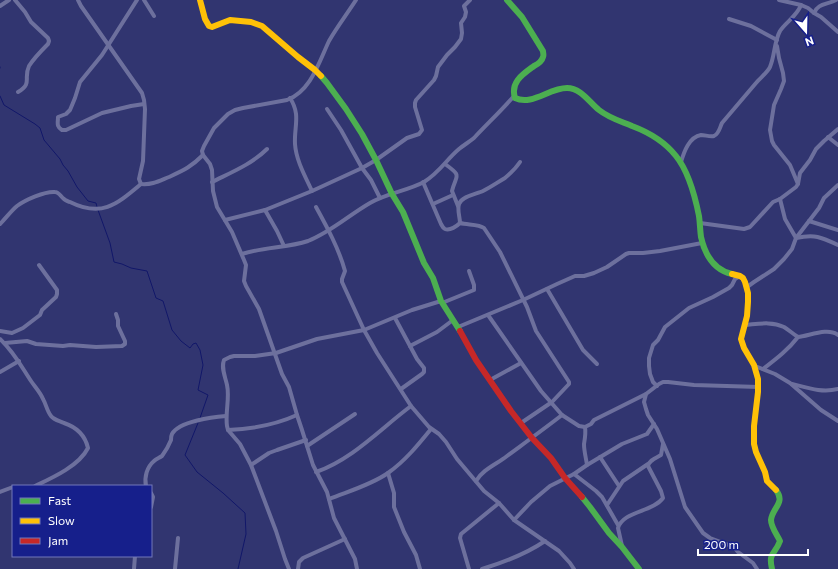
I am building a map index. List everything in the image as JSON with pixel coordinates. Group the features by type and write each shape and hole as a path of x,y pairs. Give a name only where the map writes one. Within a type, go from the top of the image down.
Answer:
{"street":[{"path":"0,6 9,0"},
{"path":"15,0 29,17 31,22 48,38 49,41 29,67 26,73 27,83 25,88 18,92"},
{"path":"78,0 142,93 144,100 143,161 139,179 142,184"},
{"path":"137,0 102,55 80,82 70,110 66,114 58,117 57,123 62,130 66,130 102,113 144,104"},
{"path":"144,0 154,16"},
{"path":"200,0 205,19 209,26 212,27 230,20 257,24 267,29 315,70 327,83 362,134 376,160 402,212 424,263 433,278 441,302 458,327 476,360 511,411 532,438 551,458 565,478 590,507 638,569"},
{"path":"356,0 335,32 308,83 299,92 290,98 252,105 235,110 228,114 219,122 202,151 212,170 213,191 217,207 242,254 246,266 244,277 246,286 259,309 276,353 282,374 289,387 313,465 329,499 334,518 354,559 357,569"},
{"path":"225,220 264,210 312,191 362,168 407,138 419,134 422,130 417,115 416,100 434,80 438,68 461,39 462,23 466,12 464,6 470,0"},
{"path":"507,0 522,17 543,51 544,56 540,62 514,85 513,90 515,98 519,101 525,101 554,90 574,89 603,113 618,121 635,127 655,138 670,150 681,162 690,185 700,223 702,243 710,259 725,272 738,274 745,281 747,287 748,304 745,325 741,338 742,344 755,366 760,393 755,414 754,443 767,480 779,496 779,500 771,520 780,541 770,557 772,569"},
{"path":"778,0 808,8 838,32"},
{"path":"814,13 819,6 829,4 835,0"},
{"path":"681,162 688,145 699,136 712,136 716,134 722,122 754,84 770,68 776,41 784,27 796,15 801,5"},
{"path":"729,19 751,26 776,41 784,80 774,105 770,130 774,145 790,165 798,184"},
{"path":"242,254 307,241 319,236 369,203 423,182 435,174 514,96"},
{"path":"290,98 295,106 296,112 295,143 297,153 312,191"},
{"path":"326,109 341,130 380,198"},
{"path":"700,223 747,229 752,226 773,202 796,188 802,169 810,160 820,144 838,129"},
{"path":"828,137 838,145"},
{"path":"212,182 252,162 267,149"},
{"path":"0,224 18,206 44,194 54,192 60,194 64,200 92,209 109,207 125,198 142,184 156,183 179,173 195,163 204,155"},
{"path":"459,207 459,204 465,198 483,191 507,177 520,162"},
{"path":"445,164 457,175 452,191 459,207 460,223"},
{"path":"423,182 444,229 447,230 457,226 460,223 482,226 484,228 500,252 536,331 570,382 552,402 521,423"},
{"path":"747,287 774,269 791,252 796,238 819,208 826,195 838,185"},
{"path":"433,204 453,195"},
{"path":"780,199 785,220 796,238"},
{"path":"316,207 346,271 342,279 344,286 364,330 411,406 431,429 439,434 484,491 499,503 514,520 559,551 574,569"},
{"path":"264,210 275,227 284,246"},
{"path":"809,221 838,230"},
{"path":"796,238 812,236 823,238 838,245"},
{"path":"458,327 523,300 575,276 584,276 594,273 607,267 626,254 660,251 702,243"},
{"path":"0,331 12,333 23,328 40,315 42,310 56,297 57,290 38,265"},
{"path":"289,569 284,559 276,531 251,465 240,444 228,430 226,416 228,393 223,365 224,360 234,356 255,356 276,353 317,339 364,330 412,310 441,302 474,290 474,285 469,271"},
{"path":"657,386 652,380 650,374 649,358 653,345 658,340 665,326 689,308 729,288 735,279 740,276"},
{"path":"547,289 581,346 597,364"},
{"path":"5,343 27,341 45,345 96,347 122,346 125,343 118,326 116,314"},
{"path":"488,315 541,391 562,415 579,426 585,427 591,424 594,420 646,394 659,384 668,382 694,385 739,385 759,387"},
{"path":"395,318 419,362 424,366 422,374 401,389"},
{"path":"410,346 437,332 453,320"},
{"path":"745,325 767,323 776,324 798,337"},
{"path":"763,369 784,353 798,337 814,333 837,333"},
{"path":"0,339 19,360 45,401 51,416 76,428 87,443 87,451 71,467 61,474 37,485"},
{"path":"0,372 19,360"},
{"path":"490,380 521,363"},
{"path":"755,366 775,374 790,383 821,410 838,421"},
{"path":"790,383 810,389 829,391 838,389"},
{"path":"646,394 644,398 648,415 657,429 673,466 685,507 700,529 708,536 734,548 757,569"},
{"path":"316,472 336,464 350,456 411,406"},
{"path":"307,446 355,414"},
{"path":"228,430 266,426 297,415"},
{"path":"476,481 484,472 562,415"},
{"path":"146,485 145,481 148,467 162,456 172,434 176,430 199,420 211,417 226,416"},
{"path":"514,520 531,502 550,486 574,474 622,444 647,434 654,424"},
{"path":"585,427 586,434 584,450 587,465"},
{"path":"329,499 366,485 388,473 406,458 431,429"},
{"path":"251,465 269,453 306,440"},
{"path":"607,505 623,481 661,455 663,442"},
{"path":"600,457 619,486"},
{"path":"618,525 626,518 659,503 663,498 661,491 649,470 648,464"},
{"path":"388,473 394,493 394,507 404,532 416,555 420,569"},
{"path":"574,474 596,491 607,505 618,525 622,547"},
{"path":"0,492 12,487"},
{"path":"152,494 154,497 152,504"},
{"path":"469,569 460,538 461,534 499,503"},
{"path":"175,569 178,538"},
{"path":"298,569 299,562 303,558 344,539"},
{"path":"482,569 495,567 517,557 545,541"},
{"path":"134,569 135,557"}],"waterway":[{"path":"0,96 4,105 40,128 44,140 60,159 77,187 88,201 96,203 97,207"},
{"path":"98,210 110,243 114,262 131,268 147,271 156,298 163,301 172,330 181,341 190,348 196,343 200,350 203,365 198,390 208,395 200,418"},
{"path":"198,423 185,455 197,472 245,513 246,534 238,569"}],"traffic: fast":[{"path":"507,0 522,17 543,51 540,62 518,79 514,87 515,98 528,100 560,89 567,88 576,90 607,115 644,131 661,142 672,151 685,169 697,208 701,237 708,256 720,269 732,274"},
{"path":"321,76 346,109 362,134 392,194 403,212 424,263 433,278 441,301 460,331"},
{"path":"772,569 771,556 780,541 771,523 772,516 780,498 776,490"},
{"path":"582,497 639,569"}],"traffic: slow":[{"path":"200,0 205,19 209,26 212,27 230,20 251,22 262,26 321,76"},
{"path":"732,274 743,278 748,293 747,316 741,339 744,348 754,365 758,379 754,444 767,481 776,490"}],"traffic: jam":[{"path":"460,331 476,360 511,411 582,497"}]}
